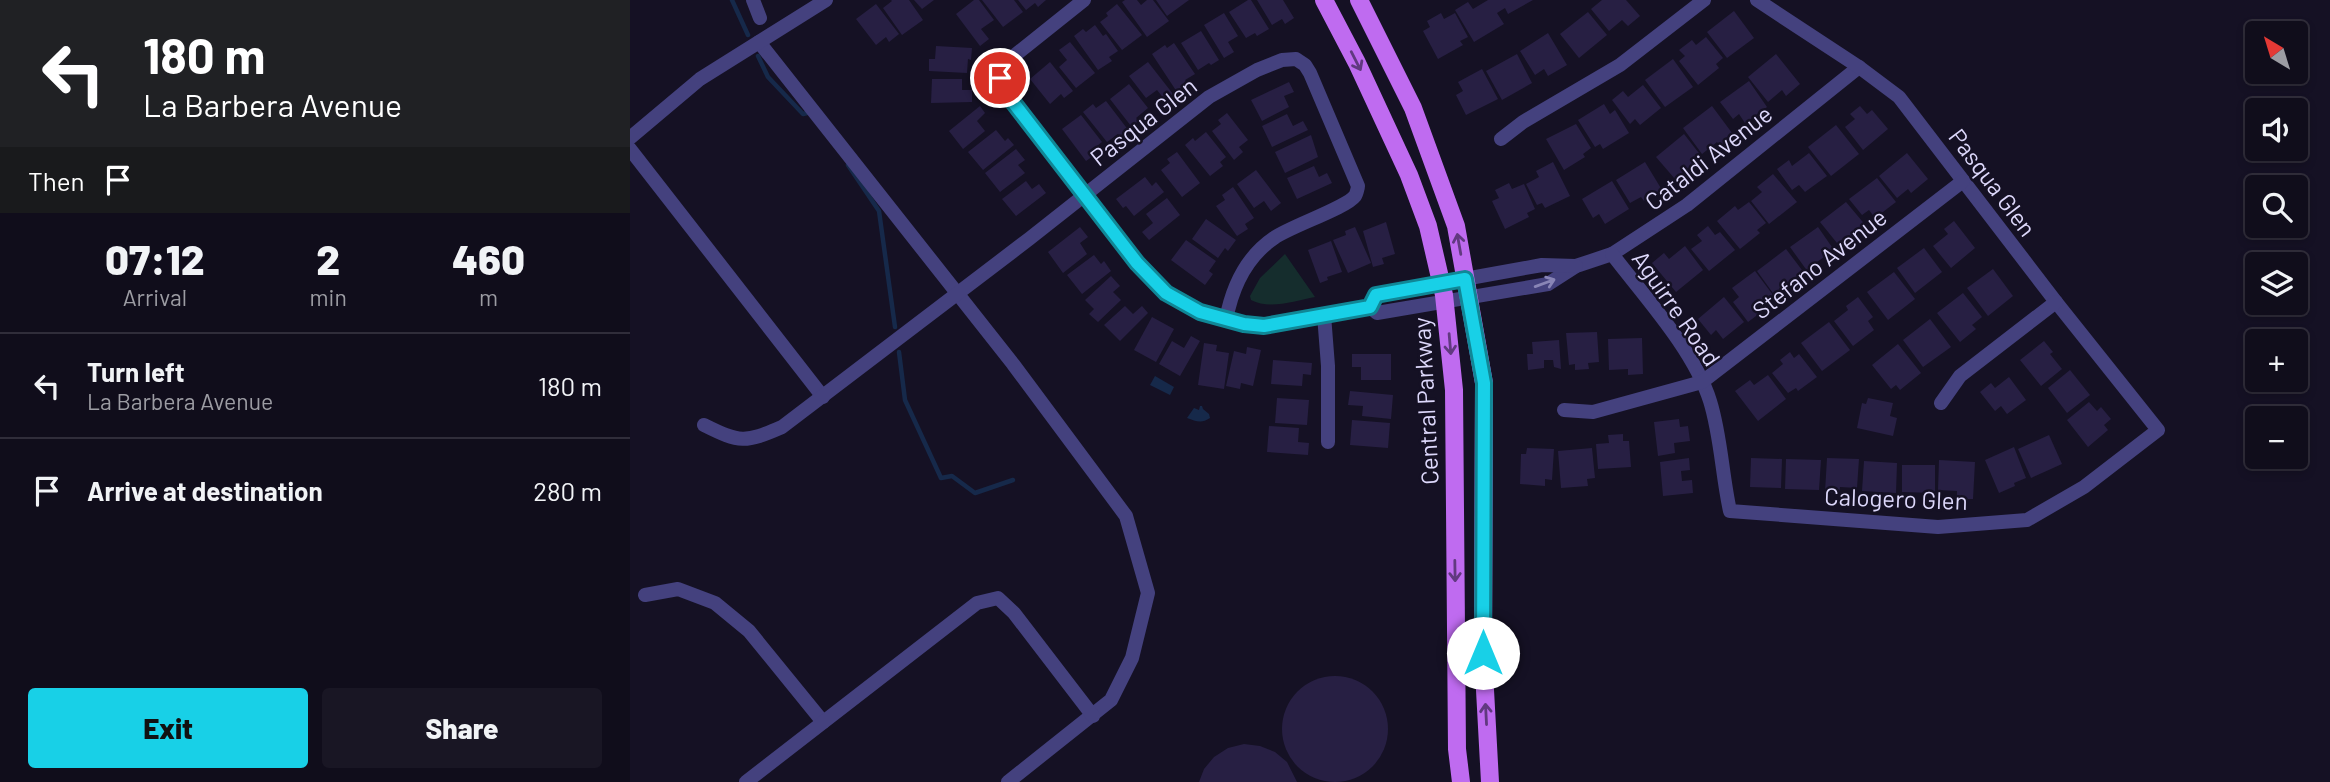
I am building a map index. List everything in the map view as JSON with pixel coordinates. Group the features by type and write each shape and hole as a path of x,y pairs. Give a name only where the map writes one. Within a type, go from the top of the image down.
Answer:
{"main road":[{"name":"Central Parkway","path":"1324,0 1357,63 1455,281"},
{"name":"Central Parkway","path":"1359,0 1413,108 1456,226 1455,281 1484,383 1483,653 1490,782"},
{"name":"Central Parkway","path":"1459,299 1454,390 1457,722 1461,782"}],"street":[{"path":"752,0 760,18"},
{"path":"630,138 700,79 826,0"},
{"path":"1084,0 1004,64 1000,78 1006,93 1137,263 1166,293 1200,312 1226,320 1264,326 1370,307"},
{"path":"1502,139 1523,122 1620,65 1704,0"},
{"name":"Pasqua Glen","path":"1757,0 1859,67 1899,97 2158,430"},
{"path":"758,42 1067,434 1126,516 1148,593 1132,659 1111,700 1008,782"},
{"name":"Pasqua Glen","path":"704,425 732,439 757,438 782,427 1029,239 1209,97 1257,70 1282,60 1296,59 1305,65 1310,73 1358,186 1355,196 1346,204 1272,239 1254,256 1240,276 1229,302 1226,320"},
{"name":"Cataldi Avenue","path":"1576,266 1542,265 1376,295 1370,307 1377,313 1548,285 1576,266 1612,254 1687,205 1859,67"},
{"path":"630,149 823,397"},
{"name":"Stefano Avenue","path":"1702,382 1963,181"},
{"name":"Aguirre Road","path":"1612,254 1671,332 1694,365 1702,382 1716,426 1730,511"},
{"path":"1941,403 1960,376 2056,302"},
{"path":"1324,315 1328,366 1328,442"},
{"path":"1564,410 1593,412 1702,382"},
{"name":"Calogero Glen","path":"1730,511 1938,527 2026,520 2084,487 2158,430"},
{"path":"645,595 678,589 715,603 749,631 823,722"},
{"path":"746,782 977,603 998,598 1014,613 1093,716"}],"green space":[{"path":"1285,254 1315,297 1274,304 1251,300 1250,296 1260,278"}],"water":[{"path":"1155,376 1174,387 1170,395 1150,385"},
{"path":"1200,406 1210,418 1196,421 1187,418 1194,408 1199,410"}],"building":[{"path":"891,0 909,0 923,20 902,35 883,8"},
{"path":"914,0 934,0 922,9"},
{"path":"974,0 979,0 994,20 981,29 989,39 980,46 956,14"},
{"path":"982,0 1014,0 1023,12 1003,27"},
{"path":"1018,0 1046,0 1038,7 1035,3 1026,10"},
{"path":"1137,0 1141,5 1147,0 1153,0 1169,21 1147,37 1122,2"},
{"path":"1156,0 1189,0 1167,16"},
{"path":"1251,0 1269,29 1257,36 1255,33 1246,38 1229,12"},
{"path":"1257,0 1283,0 1294,18 1285,24 1282,19 1272,25"},
{"path":"1488,0 1533,0 1508,14 1505,8 1497,13 1504,24 1474,42 1455,10 1468,2 1473,9"},
{"path":"1602,0 1626,0 1640,16 1628,26 1622,20 1609,31 1591,9"},
{"path":"876,4 899,34 889,42 886,37 876,45 856,19"},
{"path":"1117,4 1142,35 1122,50 1100,22"},
{"path":"1734,11 1754,38 1727,58 1707,32"},
{"path":"1588,12 1607,35 1579,58 1560,34"},
{"path":"1224,13 1238,36 1228,42 1234,52 1224,58 1204,25"},
{"path":"1441,13 1444,19 1455,13 1468,37 1460,41 1463,45 1438,59 1423,31 1430,27 1427,21"},
{"path":"1095,25 1103,36 1106,34 1118,51 1109,57 1112,61 1098,70 1074,36"},
{"path":"1201,31 1219,60 1198,70 1181,43"},
{"path":"1548,33 1567,65 1548,76 1544,69 1535,75 1520,51"},
{"path":"1706,37 1723,58 1716,64 1719,68 1698,85 1679,61 1685,56 1679,50 1692,40 1696,45"},
{"path":"1070,42 1095,73 1076,88 1059,67 1067,60 1059,50"},
{"path":"1174,43 1195,74 1185,80 1188,84 1177,92 1152,54 1165,45 1167,48"},
{"path":"936,46 972,48 967,73 929,71 929,59 935,59"},
{"path":"1517,54 1532,83 1502,100 1486,71"},
{"path":"1776,54 1800,84 1786,96 1782,90 1768,102 1748,77"},
{"path":"1673,59 1693,87 1665,107 1645,80"},
{"path":"1050,62 1073,91 1064,98 1061,94 1050,104 1030,79"},
{"path":"1148,62 1173,94 1165,100 1157,90 1146,98 1129,76"},
{"path":"1482,69 1498,99 1466,115 1456,95 1463,91 1458,82"},
{"path":"932,79 962,79 962,90 972,90 972,102 931,103"},
{"path":"1749,81 1767,107 1745,123 1739,114 1733,119 1720,102"},
{"path":"1289,82 1294,92 1284,96 1289,107 1262,121 1251,100"},
{"path":"1129,84 1148,108 1136,118 1139,121 1131,126 1110,99"},
{"path":"1643,85 1661,108 1640,125 1635,119 1630,124 1612,100 1623,91 1628,97"},
{"path":"1106,101 1129,131 1120,137 1118,134 1107,142 1083,112 1093,104 1096,108"},
{"path":"1604,104 1610,114 1615,110 1629,133 1603,149 1600,144 1595,147 1578,120"},
{"path":"980,106 985,113 977,121 985,131 963,149 949,131"},
{"path":"1712,106 1735,137 1721,147 1717,142 1702,154 1683,128"},
{"path":"1860,106 1867,114 1872,110 1888,129 1863,150 1845,127 1855,119 1850,114"},
{"path":"1227,113 1248,140 1239,147 1243,152 1234,160 1212,131 1221,124 1218,120"},
{"path":"1287,114 1293,126 1303,121 1308,130 1272,147 1262,126"},
{"path":"1081,115 1102,142 1093,149 1096,154 1086,161 1062,129"},
{"path":"1576,124 1591,148 1583,154 1585,157 1564,170 1546,139"},
{"path":"1836,125 1859,154 1831,176 1808,147"},
{"path":"996,130 1005,141 1008,138 1014,145 983,170 968,152"},
{"path":"1206,132 1226,157 1220,162 1223,166 1210,176 1185,145"},
{"path":"1684,134 1702,157 1675,179 1656,157"},
{"path":"1311,135 1318,157 1285,173 1275,152"},
{"path":"1016,149 1025,160 1018,165 1025,173 1000,192 985,173"},
{"path":"1177,152 1200,183 1182,197 1161,170 1170,163 1167,159"},
{"path":"1809,153 1827,176 1805,192 1799,185 1792,190 1777,169 1789,160 1792,166"},
{"path":"1907,153 1928,179 1911,193 1908,189 1897,198 1879,176"},
{"path":"1553,162 1570,196 1545,208 1542,203 1537,205 1526,184 1539,177 1536,171"},
{"path":"1645,162 1662,190 1644,201 1641,197 1630,203 1616,180"},
{"path":"1314,166 1319,177 1327,173 1332,183 1297,199 1287,178"},
{"path":"1256,170 1281,203 1271,211 1264,201 1254,208 1237,184"},
{"path":"1773,174 1797,202 1769,224 1751,201 1762,192 1757,187"},
{"path":"1145,177 1152,186 1156,182 1164,192 1134,216 1116,199"},
{"path":"1877,178 1896,202 1875,218 1869,210 1862,215 1849,199"},
{"path":"1026,181 1032,189 1039,184 1046,193 1016,216 1002,199"},
{"path":"1612,181 1629,209 1605,224 1599,214 1593,218 1582,199"},
{"path":"1509,183 1512,189 1524,184 1535,209 1527,213 1529,217 1505,229 1492,201 1499,198 1495,190"},
{"path":"1233,187 1254,218 1245,224 1248,229 1237,236 1216,206 1225,200 1222,195"},
{"path":"1167,198 1180,215 1149,240 1142,232 1153,223 1146,214"},
{"path":"1749,202 1766,223 1757,230 1760,233 1740,249 1717,221 1735,206 1738,210"},
{"path":"1846,202 1867,227 1850,240 1847,236 1837,243 1820,222"},
{"path":"1206,219 1236,240 1228,251 1225,248 1218,258 1192,239"},
{"path":"1954,221 1975,248 1951,268 1933,246 1948,234 1944,229"},
{"path":"1386,222 1395,254 1382,258 1384,264 1373,267 1363,231"},
{"path":"1708,226 1715,235 1720,232 1735,250 1709,271 1691,249 1702,241 1697,235"},
{"path":"1080,227 1088,237 1080,243 1087,254 1063,273 1048,252"},
{"path":"1355,227 1371,263 1348,273 1333,240 1346,235 1345,231"},
{"path":"1818,227 1834,250 1808,272 1790,247"},
{"path":"1186,240 1216,261 1209,271 1213,274 1205,285 1171,260"},
{"path":"1331,241 1342,272 1327,277 1328,280 1320,283 1308,250"},
{"path":"1685,246 1703,270 1676,292 1652,263 1664,253 1669,259"},
{"path":"1924,248 1942,272 1915,293 1897,268"},
{"path":"1786,249 1802,270 1797,274 1801,280 1775,296 1757,271"},
{"path":"1094,255 1101,264 1104,261 1111,271 1082,294 1067,275"},
{"path":"1993,269 2013,296 1988,316 1967,288"},
{"path":"1755,271 1773,295 1756,308 1760,313 1748,322 1733,302 1739,297 1732,288"},
{"path":"1894,272 1915,299 1888,320 1867,292"},
{"path":"1111,276 1120,286 1113,292 1121,300 1098,322 1089,314 1094,309 1085,300"},
{"path":"1963,293 1982,317 1972,325 1976,329 1960,342 1937,313"},
{"path":"1724,297 1744,322 1723,339 1716,330 1711,335 1698,319"},
{"path":"1858,297 1873,317 1868,321 1874,330 1853,346 1834,321 1848,310 1846,306"},
{"path":"1125,306 1133,314 1142,306 1148,313 1120,341 1104,325"},
{"path":"1152,317 1174,329 1156,362 1134,350"},
{"path":"1930,319 1951,347 1923,367 1903,340"},
{"path":"1829,322 1850,350 1822,371 1801,343"},
{"path":"1597,332 1599,362 1588,363 1589,369 1575,370 1575,364 1569,365 1566,333"},
{"path":"1191,336 1200,341 1180,376 1159,364 1172,341 1184,348"},
{"path":"1642,338 1643,374 1628,375 1628,369 1609,370 1608,339"},
{"path":"1559,340 1561,369 1554,367 1553,360 1544,360 1544,368 1528,370 1527,354 1533,354 1532,342"},
{"path":"2044,341 2062,369 2041,386 2020,360"},
{"path":"1204,343 1217,345 1216,351 1229,353 1224,389 1198,385"},
{"path":"1898,344 1921,373 1900,390 1896,385 1891,389 1872,365"},
{"path":"1247,347 1261,350 1253,386 1241,383 1240,389 1226,386 1234,351 1246,354"},
{"path":"1790,352 1794,358 1799,354 1817,377 1798,391 1796,388 1788,393 1772,373 1783,364 1780,360"},
{"path":"1352,354 1391,354 1391,380 1361,380 1361,367 1352,367"},
{"path":"1273,360 1312,363 1311,375 1303,374 1302,386 1271,384"},
{"path":"2070,370 2090,395 2067,413 2048,388"},
{"path":"1768,375 1786,399 1758,421 1735,391 1750,380 1754,385"},
{"path":"2009,377 2026,400 2007,414 2001,406 1995,411 1980,392 1991,383 1995,388"},
{"path":"1350,391 1393,395 1391,419 1362,416 1363,406 1348,405"},
{"path":"1277,398 1309,400 1307,425 1275,423"},
{"path":"1868,398 1893,403 1890,416 1897,418 1893,436 1857,428 1862,403 1866,404"},
{"path":"2089,402 2097,411 2101,407 2111,419 2104,425 2108,430 2088,447 2067,420"},
{"path":"1679,419 1680,427 1688,426 1690,441 1674,443 1675,453 1658,456 1654,422"},
{"path":"1352,420 1390,423 1388,448 1350,445"},
{"path":"1269,426 1299,428 1298,442 1309,443 1308,455 1267,452"},
{"path":"1623,434 1623,441 1629,441 1631,467 1598,469 1596,444 1609,443 1608,435"},
{"path":"2049,435 2062,464 2031,478 2018,449"},
{"path":"2014,447 2026,478 1999,493 1985,460"},
{"path":"1527,448 1554,449 1552,480 1545,479 1545,486 1520,484 1521,454 1526,454"},
{"path":"1592,448 1595,478 1587,479 1588,486 1561,488 1558,451"},
{"path":"1689,458 1690,470 1681,471 1682,481 1692,480 1693,493 1663,496 1660,462"},
{"path":"1751,458 1782,459 1781,488 1750,487"},
{"path":"1827,458 1859,459 1857,488 1840,487 1839,493 1825,492"},
{"path":"1786,459 1821,460 1819,490 1785,489"},
{"path":"1939,460 1975,462 1973,499 1957,499 1957,491 1938,490"},
{"path":"1864,461 1897,463 1896,493 1862,491"},
{"path":"1902,465 1935,465 1935,493 1902,492"},
{"path":"1335,676 1355,680 1372,692 1384,709 1388,729 1384,749 1372,766 1355,778 1335,782 1315,778 1298,766 1286,749 1282,729 1286,709 1298,692 1315,680"},
{"path":"1244,744 1275,752 1287,762 1297,782 1199,782 1204,769 1214,757 1228,748"}],"waterway":[{"path":"732,0 748,35"},
{"path":"758,56 768,77 803,114 811,112"},
{"path":"848,165 879,211 895,327"},
{"path":"899,352 905,400 941,478 952,476 975,493 1013,480"}],"route":[{"path":"1000,78 1006,93 1137,263 1166,293 1200,312 1244,324 1264,326 1370,307 1376,295 1465,279 1484,383 1483,653"}]}
